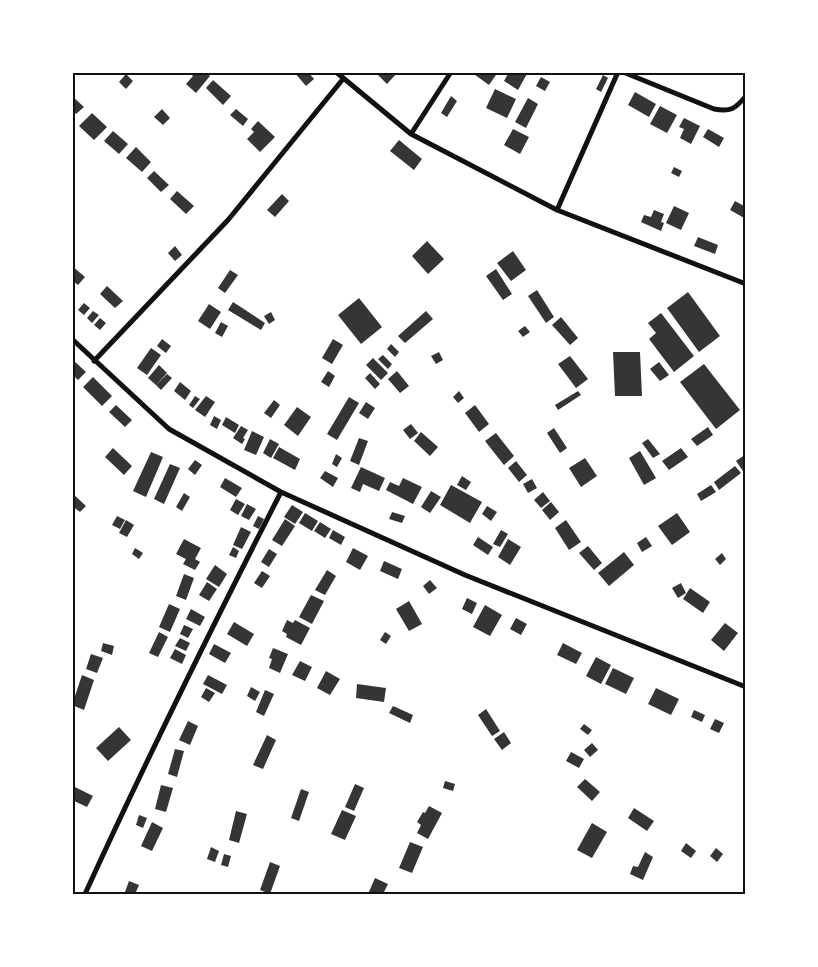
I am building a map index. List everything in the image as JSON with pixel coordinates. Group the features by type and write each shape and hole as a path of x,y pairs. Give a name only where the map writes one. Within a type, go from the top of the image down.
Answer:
{"street":[{"path":"336,72 342,79 411,134 557,210 746,284"},
{"path":"411,134 451,72"},
{"path":"557,210 618,72"},
{"path":"623,72 714,109 726,111 737,106 746,96"},
{"path":"94,360 228,220 342,79"},
{"path":"72,339 169,429 281,492 465,575 746,687"},
{"path":"85,894 198,654 281,492"}],"building":[{"path":"189,72 207,72 210,76 196,93 186,84 193,76"},
{"path":"294,72 308,72 314,79 306,86"},
{"path":"375,72 398,72 387,84"},
{"path":"471,72 498,72 489,85"},
{"path":"509,72 528,72 518,90 504,81"},
{"path":"126,74 133,81 126,89 119,82"},
{"path":"603,75 608,78 601,92 596,89"},
{"path":"541,77 550,82 545,91 536,86"},
{"path":"213,80 231,96 223,105 206,88"},
{"path":"495,89 516,99 507,118 486,108"},
{"path":"635,92 656,104 649,117 628,105"},
{"path":"72,96 84,107 76,114 72,110"},
{"path":"451,96 457,101 447,117 441,113"},
{"path":"528,98 538,104 526,128 515,122"},
{"path":"660,106 677,115 667,133 650,124"},
{"path":"162,109 170,118 163,125 154,117"},
{"path":"236,109 248,119 243,126 230,115"},
{"path":"92,113 107,127 94,140 79,126"},
{"path":"684,118 700,126 691,144 680,138 684,129 679,127"},
{"path":"258,121 275,137 260,152 247,139 254,132 251,129"},
{"path":"513,129 529,137 520,154 504,145"},
{"path":"708,129 724,138 719,147 703,137"},
{"path":"113,131 128,144 119,154 104,141"},
{"path":"399,140 422,159 414,170 390,151"},
{"path":"136,147 151,162 142,172 126,158"},
{"path":"674,167 682,171 679,177 671,173"},
{"path":"154,171 169,185 161,192 147,178"},
{"path":"177,191 194,206 186,214 170,199"},
{"path":"282,194 289,201 275,217 267,210"},
{"path":"735,201 746,207 746,219 730,210"},
{"path":"674,206 689,213 681,230 666,223"},
{"path":"654,210 664,214 661,222 664,223 661,231 641,222 644,215 651,217"},
{"path":"698,237 718,245 715,254 694,246"},
{"path":"427,241 444,259 428,274 412,256"},
{"path":"175,246 182,255 175,261 168,253"},
{"path":"513,251 526,270 511,281 497,263"},
{"path":"72,266 85,277 78,285 72,280"},
{"path":"496,269 512,294 503,300 486,276"},
{"path":"230,270 238,275 225,293 218,288"},
{"path":"107,286 123,301 115,308 100,294"},
{"path":"537,290 554,317 546,323 528,296"},
{"path":"688,292 720,336 699,352 667,308"},
{"path":"359,298 382,327 361,344 338,315"},
{"path":"233,302 265,323 261,330 228,310"},
{"path":"84,303 90,308 84,315 78,310"},
{"path":"209,304 221,312 210,329 198,321"},
{"path":"93,311 99,315 92,323 87,318"},
{"path":"426,311 433,319 405,343 398,336"},
{"path":"271,312 275,320 269,324 264,316"},
{"path":"661,313 694,356 674,372 649,339 656,333 648,323"},
{"path":"561,317 578,338 570,345 552,325"},
{"path":"100,318 106,323 100,330 94,325"},
{"path":"221,322 228,326 222,337 215,333"},
{"path":"525,326 530,332 523,337 518,331"},
{"path":"162,339 171,346 166,353 157,346"},
{"path":"333,339 343,345 332,364 322,358"},
{"path":"391,344 399,352 395,357 387,349"},
{"path":"151,348 161,355 147,375 137,368"},
{"path":"439,352 443,360 436,364 431,356"},
{"path":"613,352 640,352 642,396 615,396"},
{"path":"383,355 392,364 388,369 378,359"},
{"path":"570,356 588,379 576,388 558,364"},
{"path":"373,358 388,373 381,380 366,365"},
{"path":"72,359 86,372 78,380 72,374"},
{"path":"659,362 669,375 660,381 650,369"},
{"path":"704,364 740,410 716,429 680,382"},
{"path":"159,365 167,373 156,385 148,378"},
{"path":"328,371 335,376 329,387 321,382"},
{"path":"397,371 409,386 400,393 388,379"},
{"path":"370,373 380,384 375,389 365,378"},
{"path":"167,374 172,378 161,390 156,385"},
{"path":"93,377 112,396 102,406 83,387"},
{"path":"180,382 191,391 185,400 174,391"},
{"path":"459,391 464,398 458,403 453,397"},
{"path":"578,391 581,395 558,410 555,405"},
{"path":"195,396 200,399 193,408 189,405"},
{"path":"206,396 215,402 205,417 195,410"},
{"path":"349,397 359,403 337,440 327,434"},
{"path":"274,400 280,405 271,418 264,413"},
{"path":"366,402 375,408 368,419 359,413"},
{"path":"116,405 132,420 125,427 109,412"},
{"path":"475,405 489,424 479,432 465,413"},
{"path":"297,407 311,417 298,436 284,425"},
{"path":"214,416 221,420 217,429 210,425"},
{"path":"226,417 239,425 235,433 222,425"},
{"path":"411,424 418,433 410,439 403,430"},
{"path":"241,426 248,430 242,444 233,438"},
{"path":"708,427 713,435 697,446 691,439"},
{"path":"554,428 567,448 560,453 547,433"},
{"path":"252,431 264,437 256,455 244,450"},
{"path":"421,432 438,447 430,456 414,441"},
{"path":"496,433 514,456 504,465 485,441"},
{"path":"359,438 368,441 359,465 350,461"},
{"path":"270,439 279,444 271,458 263,453"},
{"path":"648,439 660,454 653,458 642,443"},
{"path":"279,447 300,459 295,470 273,458"},
{"path":"113,448 132,466 124,475 105,457"},
{"path":"681,448 688,457 669,470 662,461"},
{"path":"640,451 656,478 644,485 629,458"},
{"path":"151,452 163,457 146,497 133,491"},
{"path":"336,454 342,458 337,467 332,464"},
{"path":"746,454 746,469 743,471 736,461"},
{"path":"585,458 597,476 581,487 569,468"},
{"path":"195,460 202,465 195,475 188,469"},
{"path":"516,461 527,475 519,482 508,468"},
{"path":"170,464 180,468 164,504 154,499"},
{"path":"735,466 741,473 719,490 714,482"},
{"path":"361,467 385,478 379,491 363,484 360,492 351,488"},
{"path":"325,471 338,478 333,487 320,478"},
{"path":"462,476 471,482 466,490 457,485"},
{"path":"225,478 242,488 236,497 220,487"},
{"path":"403,478 422,487 413,504 386,490 390,482 399,486"},
{"path":"532,479 537,488 528,493 523,484"},
{"path":"451,485 482,502 470,523 440,505"},
{"path":"711,485 716,492 701,501 697,494"},
{"path":"431,491 441,497 430,513 421,507"},
{"path":"543,492 550,501 541,508 534,500"},
{"path":"72,493 86,506 80,512 72,506"},
{"path":"184,493 190,497 182,511 176,507"},
{"path":"236,499 245,504 238,515 230,510"},
{"path":"551,502 559,512 550,520 542,510"},
{"path":"247,504 256,509 249,520 241,516"},
{"path":"292,505 303,512 295,524 284,517"},
{"path":"487,506 497,512 491,521 482,514"},
{"path":"392,512 405,516 402,523 389,519"},
{"path":"305,513 318,521 312,531 299,523"},
{"path":"677,513 690,532 672,545 658,526"},
{"path":"117,516 125,520 120,529 112,525"},
{"path":"258,516 264,519 259,529 253,526"},
{"path":"285,519 295,526 282,546 272,540"},
{"path":"126,520 134,525 127,537 119,533"},
{"path":"566,520 581,542 569,550 555,528"},
{"path":"320,522 331,529 325,538 314,531"},
{"path":"241,527 251,532 242,549 233,545"},
{"path":"333,530 345,537 341,545 329,538"},
{"path":"501,530 508,534 500,547 493,544"},
{"path":"478,537 493,547 488,555 473,545"},
{"path":"646,537 652,546 642,552 637,543"},
{"path":"184,539 201,548 195,559 200,562 195,570 183,564 186,559 176,554"},
{"path":"508,539 521,547 510,565 498,557"},
{"path":"588,546 602,563 594,570 579,553"},
{"path":"233,547 239,551 236,558 229,555"},
{"path":"135,548 143,553 139,559 132,554"},
{"path":"353,548 368,556 360,570 346,562"},
{"path":"269,549 277,554 269,567 261,562"},
{"path":"624,552 634,565 609,586 598,573"},
{"path":"722,553 726,559 720,565 715,559"},
{"path":"384,561 402,569 398,579 380,571"},
{"path":"215,565 227,574 219,587 206,579"},
{"path":"327,570 336,576 325,595 315,590"},
{"path":"262,571 270,576 262,588 254,583"},
{"path":"184,574 194,578 186,600 176,596"},
{"path":"430,580 437,588 429,594 423,586"},
{"path":"207,582 217,589 209,601 199,595"},
{"path":"681,583 686,593 678,598 672,588"},
{"path":"690,588 710,602 703,613 683,599"},
{"path":"311,595 324,601 312,624 299,617"},
{"path":"467,598 477,603 472,614 462,609"},
{"path":"409,601 422,624 409,631 396,609"},
{"path":"169,604 180,609 170,632 159,627"},
{"path":"485,605 502,615 490,636 473,627"},
{"path":"191,609 205,617 200,626 186,619"},
{"path":"516,618 527,624 521,635 510,629"},
{"path":"287,620 293,623 295,620 310,628 301,645 286,637 287,634 282,631"},
{"path":"234,622 254,634 247,646 227,634"},
{"path":"725,623 738,633 724,651 711,640"},
{"path":"184,625 193,629 188,638 180,634"},
{"path":"159,632 168,637 158,657 149,653"},
{"path":"385,632 391,636 386,644 380,640"},
{"path":"180,638 190,643 186,651 175,646"},
{"path":"103,643 114,646 112,655 101,651"},
{"path":"563,643 582,653 576,664 557,655"},
{"path":"214,644 231,653 225,663 209,654"},
{"path":"273,648 288,654 280,673 269,668 272,659 269,658"},
{"path":"175,649 186,655 182,664 170,658"},
{"path":"91,654 103,658 97,673 86,669"},
{"path":"596,657 611,665 601,684 586,676"},
{"path":"300,661 312,667 305,681 292,675"},
{"path":"613,668 634,678 626,694 605,684"},
{"path":"326,671 340,679 330,695 317,688"},
{"path":"82,675 94,680 84,710 72,705"},
{"path":"208,675 227,685 222,694 203,684"},
{"path":"357,684 386,688 384,702 356,698"},
{"path":"251,687 260,692 255,701 247,696"},
{"path":"206,688 215,693 209,702 201,697"},
{"path":"656,688 679,699 671,715 648,704"},
{"path":"265,690 274,694 264,716 256,712"},
{"path":"393,706 413,715 410,723 389,713"},
{"path":"486,709 500,731 492,736 478,715"},
{"path":"694,710 705,715 702,722 691,717"},
{"path":"715,719 724,723 719,733 710,729"},
{"path":"188,721 198,726 190,745 179,740"},
{"path":"584,724 592,730 588,735 580,729"},
{"path":"119,727 131,740 108,761 96,748"},
{"path":"504,732 511,743 502,750 494,739"},
{"path":"267,735 276,740 263,769 253,765"},
{"path":"592,743 598,750 590,757 584,750"},
{"path":"175,749 184,751 177,777 168,774"},
{"path":"571,752 584,759 579,768 566,761"},
{"path":"585,779 600,792 592,801 577,787"},
{"path":"445,781 455,784 453,791 443,788"},
{"path":"355,784 364,788 354,811 345,807"},
{"path":"161,785 173,788 166,812 155,809"},
{"path":"75,787 93,796 87,807 72,800 72,793"},
{"path":"301,789 309,792 299,821 291,818"},
{"path":"429,806 442,813 428,839 417,833 421,825 417,822"},
{"path":"634,808 654,821 647,831 628,818"},
{"path":"342,810 356,816 345,840 331,834"},
{"path":"236,811 247,814 239,843 229,840"},
{"path":"139,815 147,818 143,828 136,825"},
{"path":"152,822 163,828 152,851 141,846"},
{"path":"592,823 607,832 592,858 577,850"},
{"path":"410,842 423,847 412,873 399,868"},
{"path":"686,843 696,851 691,858 681,851"},
{"path":"211,847 219,851 215,862 207,859"},
{"path":"716,848 723,854 717,862 710,856"},
{"path":"645,852 653,857 643,880 630,874 633,866 638,867"},
{"path":"224,854 231,856 228,867 221,865"},
{"path":"270,862 280,866 270,894 260,890"},
{"path":"375,878 388,884 383,894 368,894"},
{"path":"129,881 139,885 135,894 125,892"}]}
